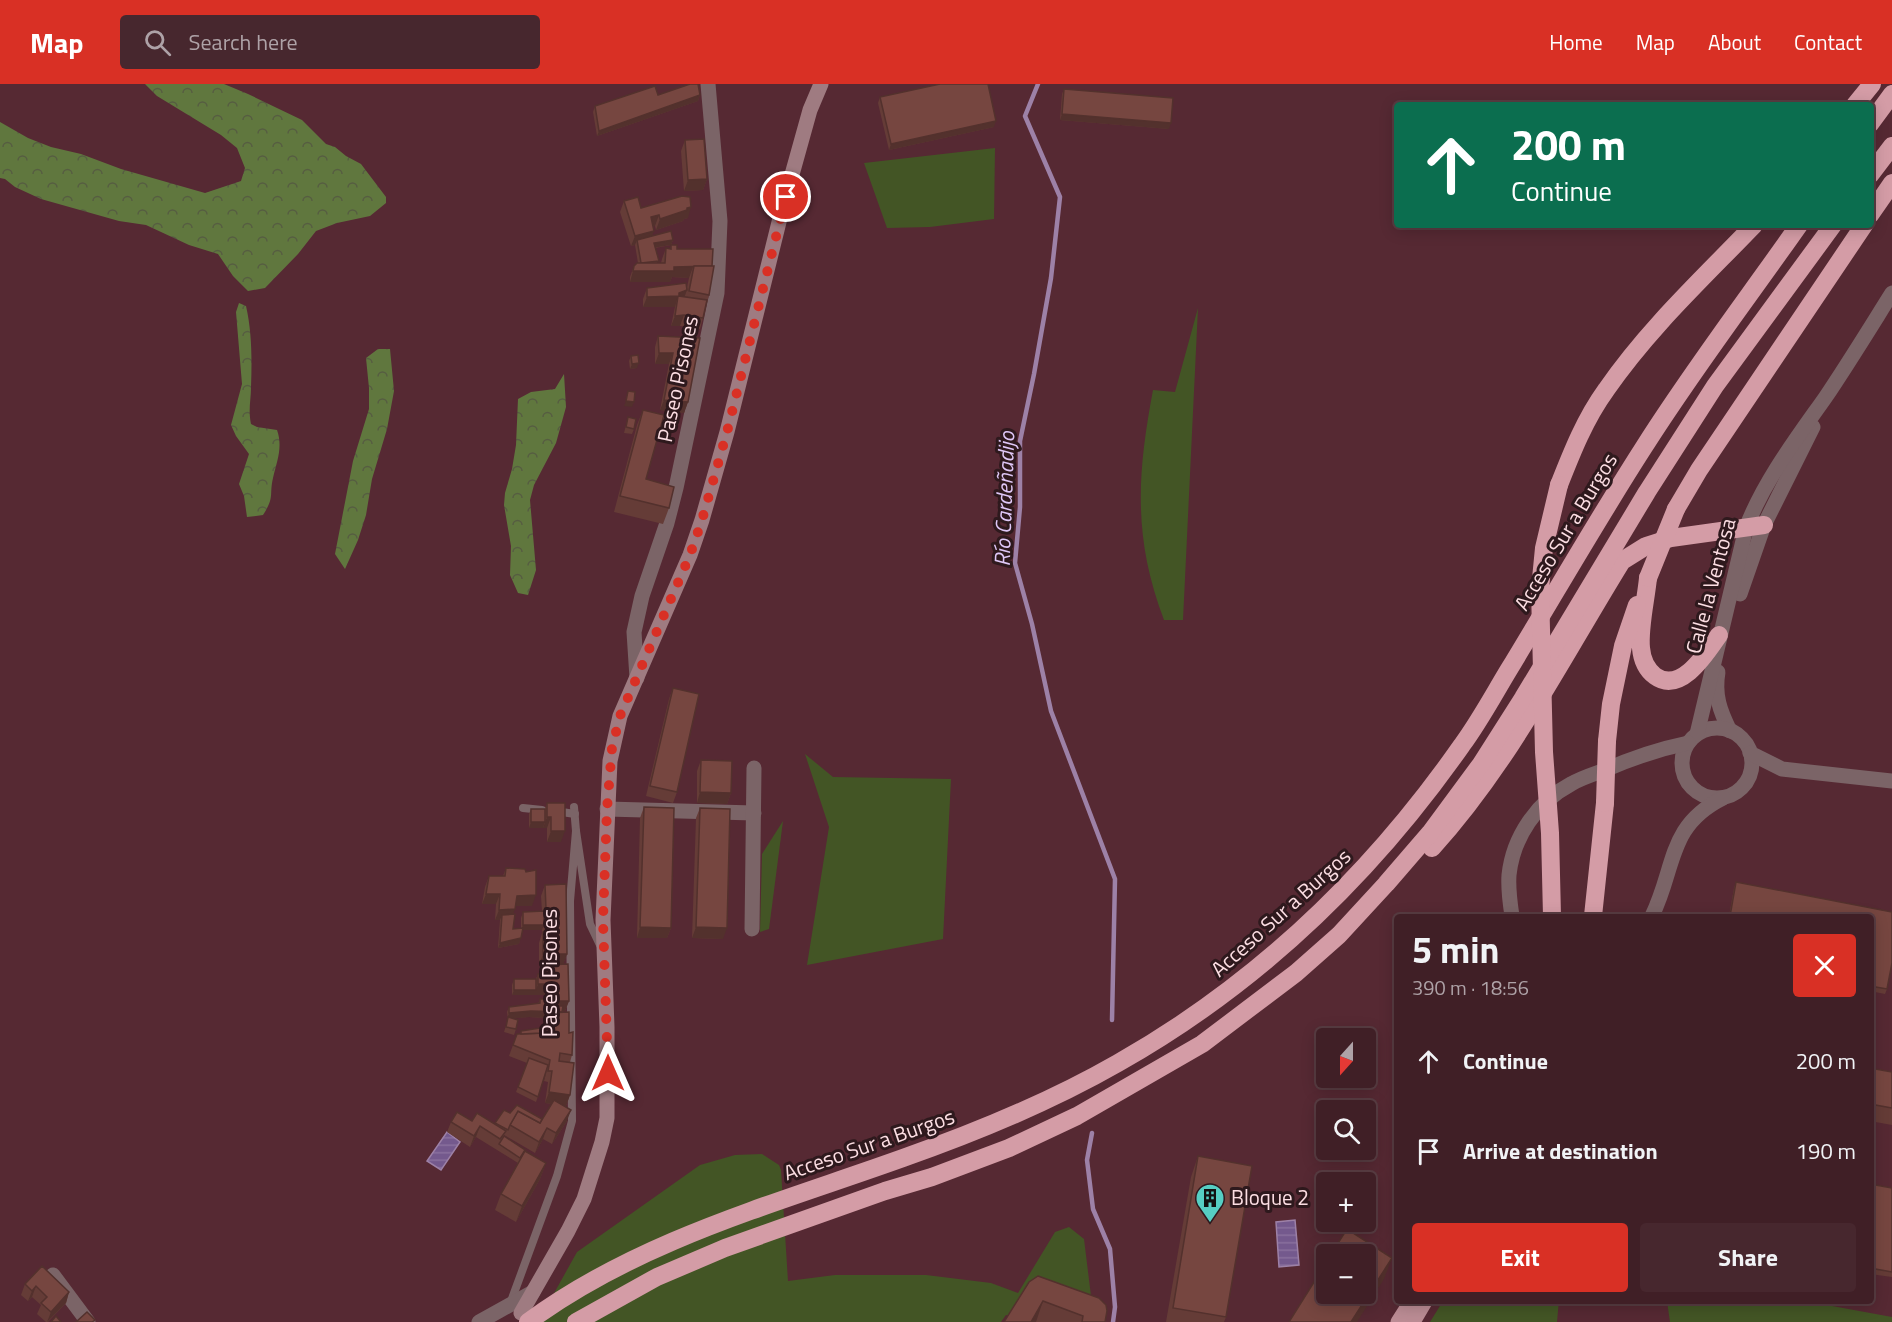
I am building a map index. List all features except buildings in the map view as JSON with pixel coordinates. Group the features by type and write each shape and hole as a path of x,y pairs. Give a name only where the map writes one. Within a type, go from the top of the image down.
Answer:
{"highway":[{"path":"1857,102 1872,84"},
{"path":"1874,119 1892,94"},
{"path":"1874,170 1892,146"},
{"path":"1874,209 1892,183"},
{"path":"1552,914 1550,833 1544,752 1540,589 1544,548 1559,485 1585,424 1605,390 1663,319 1751,228"},
{"name":"Acceso Sur a Burgos","path":"524,1313 641,1255 719,1222 1016,1115 1118,1063 1198,1013 1252,973 1324,909 1367,866 1463,744 1644,446 1797,228"},
{"path":"1388,886 1480,764 1715,386 1831,228"},
{"path":"1593,914 1605,803 1611,704 1623,646 1648,578 1676,508 1699,470 1862,228"},
{"path":"576,1322 657,1277 714,1253 885,1191 932,1178 1009,1148 1077,1116 1203,1044 1296,973 1339,935 1455,822 1513,741 1622,561 1646,546 1671,538 1755,527"},
{"path":"1648,578 1640,646 1644,663 1649,671 1658,678 1671,681 1683,677 1715,651"}],"main road":[{"name":"Paseo Pisones","path":"524,1313 533,1292 584,1199 602,1142 608,1096 603,920 607,809 612,748 620,716 690,555 702,520 735,401 781,214 810,110 821,84"},
{"path":"1398,1322 1409,1304"},
{"path":"1413,1322 1424,1304"}],"street":[{"name":"Paseo Pisones","path":"637,678 634,632 642,596 667,523 676,488 717,293 720,221 708,84"},
{"name":"Calle la Ventosa","path":"1730,731 1716,696 1715,651 1735,611 1755,527 1752,511 1789,449 1826,397 1892,293"},
{"name":"Calle la Ventosa","path":"1692,739 1715,651 1755,527"},
{"path":"1512,914 1509,876 1514,855 1532,816 1551,797 1570,784 1629,759 1692,739 1707,729 1719,728 1730,731 1746,744 1750,753 1751,773 1741,789 1707,806 1685,828 1653,914"},
{"path":"1692,739 1683,754 1682,766 1685,778 1692,788 1702,795 1713,798 1725,797"},
{"path":"1750,753 1782,769 1892,781"},
{"path":"752,929 754,768"},
{"path":"1746,782 1782,769"},
{"path":"607,809 754,813"},
{"path":"53,1275 88,1322"},
{"path":"479,1322 524,1313"}],"lane":[{"path":"524,808 575,810 576,831"},
{"name":"Paseo Pisones","path":"576,831 590,924 604,954"},
{"name":"Paseo Pisones","path":"524,1313 572,1120 570,901 576,831"}],"green space":[{"path":"145,84 224,84 302,120 326,144 335,147 361,164 386,197 386,203 370,216 337,223 316,231 298,254 265,288 248,291 233,276 218,254 189,245 146,225 119,221 41,199 0,178 0,122 28,138 51,147 81,154 121,169 205,193 241,181 245,168 237,148 221,135 157,96"},
{"path":"995,148 994,219 930,227 887,228 864,163"},
{"path":"239,303 246,306 250,336 251,424 277,430 279,436 279,454 269,504 263,515 247,517 244,496 239,484 249,454 231,425 242,384 236,312"},
{"path":"1198,308 1183,620 1164,620 1154,590 1143,534 1141,479 1144,450 1153,390 1175,392"},
{"path":"378,349 390,349 394,391 387,429 372,479 366,515 345,569 335,554 353,461 369,409 366,358"},
{"path":"564,374 566,407 556,443 534,485 530,500 536,570 528,595 518,593 510,575 511,546 504,505 516,445 518,399 531,392 555,389"},
{"path":"805,754 833,777 951,779 943,939 807,965 829,827"},
{"path":"783,821 769,929 760,932 762,854"},
{"path":"762,1154 779,1165 781,1170 788,1281 835,1275 926,1275 991,1283 1018,1293 1055,1232 1069,1227 1084,1239 1094,1320 1026,1322 1006,1315 1001,1322 538,1322 577,1252 700,1165 735,1155"},
{"path":"1441,1304 1559,1304 1557,1322 1430,1322"},
{"path":"1667,1304 1821,1304 1892,1317 1892,1322 1670,1322"}],"shaded area":[{"path":"447,1132 460,1142 441,1170 427,1161"},
{"path":"1295,1220 1299,1265 1279,1267 1276,1222"}],"waterway":[{"name":"Río Cardeñadijo","path":"1038,84 1025,116 1060,197 1051,278 1020,441 1020,507 1015,563 1032,624 1051,711 1115,879 1112,1020"},
{"name":"Río Cardeñadijo","path":"1092,1133 1087,1160 1093,1209 1110,1249 1115,1307 1113,1322"}],"place":[{"name":"Bloque 2","path":"1210,1224"}],"route":[{"path":"608,1073 603,920 607,809 612,748 620,716 690,555 702,520 727,432 786,197"}]}
